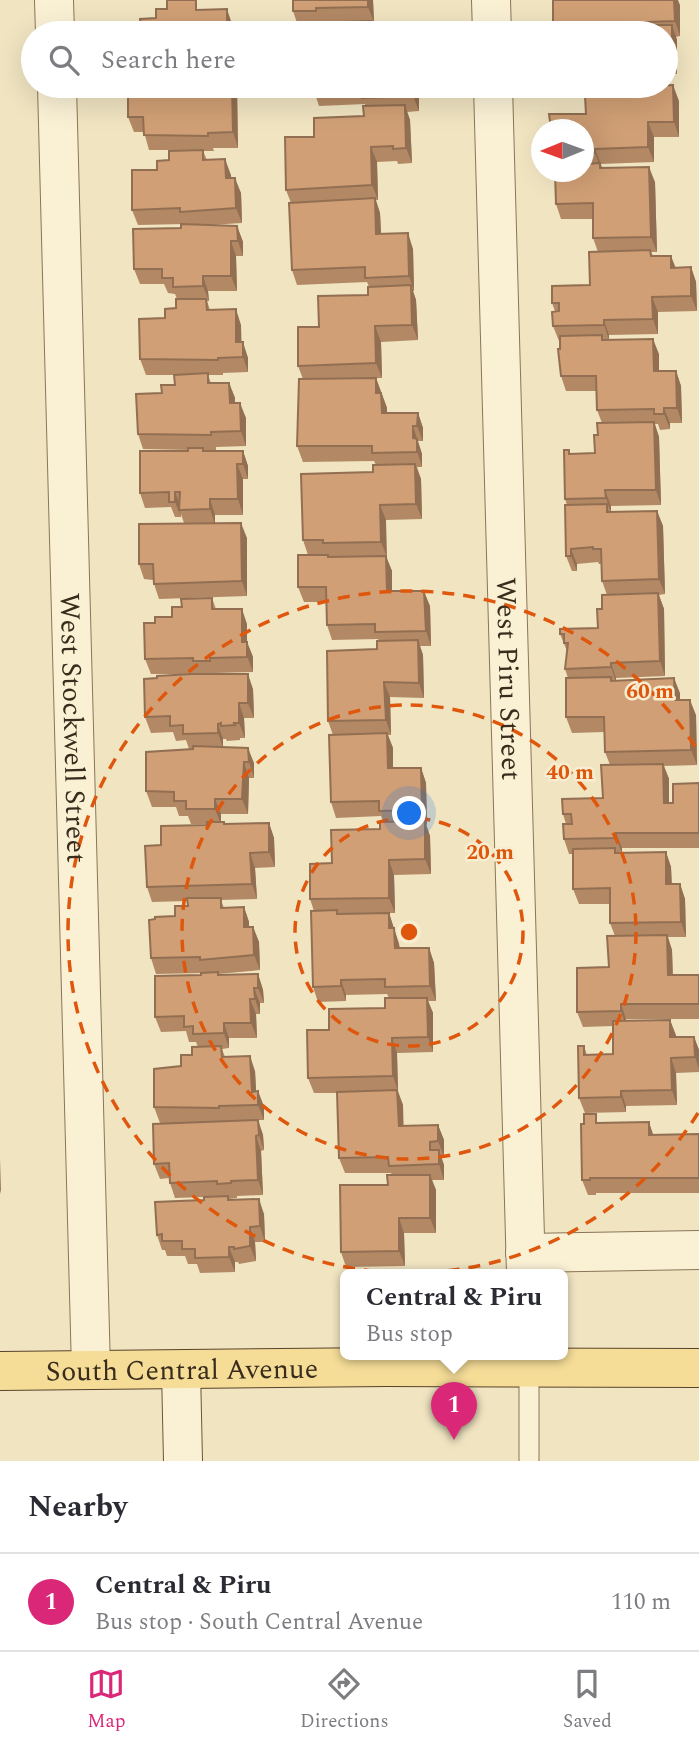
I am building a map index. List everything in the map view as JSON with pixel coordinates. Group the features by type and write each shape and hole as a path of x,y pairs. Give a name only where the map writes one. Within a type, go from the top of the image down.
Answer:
{"main road":[{"name":"South Central Avenue","path":"0,1371 386,1367 529,1362 699,1368"}],"street":[{"path":"54,0 55,21"},
{"path":"491,0 492,21"},
{"name":"West Stockwell Street","path":"57,98 91,1370"},
{"name":"West Piru Street","path":"494,98 525,1264"},
{"path":"525,1264 699,1250"},
{"path":"181,1370 183,1461"}],"lane":[{"path":"529,1362 529,1461"}],"building":[{"path":"167,0 196,0 196,10 227,9 227,21 140,21 156,18 156,9 167,9"},
{"path":"293,0 368,0 368,7 293,11"},
{"path":"553,0 674,0 675,21 553,21"},
{"path":"128,98 232,98 233,132 208,133 208,136 144,135 143,117 128,117"},
{"path":"585,98 673,98 674,122 648,122 648,147 595,149 594,153 594,119 550,119 549,114 586,114"},
{"path":"405,105 406,148 371,147 372,185 286,190 285,137 314,137 314,118 364,116 363,106"},
{"path":"203,150 203,160 225,159 226,178 235,178 236,208 180,212 180,208 132,210 132,170 157,170 157,161 169,160 169,151"},
{"path":"594,163 600,163 600,168 649,167 651,237 593,238 593,203 556,204 555,182 594,182"},
{"path":"375,198 376,234 408,233 409,276 365,278 365,267 292,270 289,203"},
{"path":"181,224 237,226 238,241 231,241 231,276 203,276 203,286 173,287 173,278 162,278 162,269 134,269 133,229 181,228"},
{"path":"650,250 651,256 671,256 671,268 691,267 691,296 652,297 653,319 604,320 604,325 553,326 552,312 559,311 559,303 552,303 552,286 590,285 589,252"},
{"path":"411,285 412,325 375,326 376,363 298,366 298,327 319,327 318,296 368,295 368,287"},
{"path":"176,299 206,299 207,310 236,309 236,342 243,342 243,357 218,360 140,359 139,319 165,318 165,309 176,308"},
{"path":"602,335 602,340 653,339 654,371 676,371 677,408 664,408 664,414 654,414 654,409 597,410 596,376 561,376 558,349 560,336"},
{"path":"208,373 208,383 229,383 230,403 240,403 241,431 211,432 211,435 138,434 136,394 162,393 161,385 175,385 174,375"},
{"path":"376,378 376,393 381,393 382,413 418,413 417,426 413,426 417,452 372,453 372,446 297,446 299,379"},
{"path":"654,422 656,490 605,490 606,498 565,499 564,450 569,450 569,454 595,453 594,435 598,435 597,423"},
{"path":"188,448 203,448 203,451 243,451 243,464 237,464 238,499 210,499 210,509 179,510 180,492 175,492 175,502 169,502 169,492 140,493 140,451 188,451"},
{"path":"415,464 416,504 380,505 381,542 323,543 323,540 303,540 301,474 373,472 373,465"},
{"path":"607,504 607,512 657,511 659,579 602,581 601,549 571,549 571,556 566,556 565,505"},
{"path":"241,523 242,581 154,584 153,564 139,564 139,524"},
{"path":"298,555 386,556 387,591 424,591 426,631 375,632 375,624 327,625 326,587 298,587"},
{"path":"658,593 660,661 611,663 611,667 565,669 568,643 564,643 564,634 560,634 560,629 598,628 597,609 602,609 602,595"},
{"path":"212,598 212,609 242,609 242,642 247,642 247,657 210,658 210,661 193,661 193,658 145,659 144,623 155,623 155,617 172,617 172,607 182,607 181,599"},
{"path":"418,640 419,683 384,682 386,720 328,721 327,651 377,649 377,641"},
{"path":"192,674 248,674 248,703 239,703 239,723 221,726 221,723 218,724 218,733 183,734 183,725 170,726 170,716 145,717 144,679"},
{"path":"611,677 611,681 674,678 675,700 690,700 691,750 605,752 604,717 566,717 566,678"},
{"path":"387,733 388,768 421,768 422,810 379,811 379,801 331,802 329,735"},
{"path":"193,746 248,748 249,762 244,762 242,799 215,799 215,809 186,809 186,801 174,801 174,792 146,791 146,752 193,749"},
{"path":"663,764 664,803 673,803 673,784 699,783 699,833 616,833 616,838 564,839 563,824 572,824 571,814 563,814 562,799 603,798 601,765"},
{"path":"425,821 425,859 389,860 389,898 310,899 310,864 332,863 331,830 380,829 380,822"},
{"path":"207,822 269,823 269,852 250,853 252,884 147,887 145,846 161,845 161,826 207,825"},
{"path":"615,848 615,853 666,852 666,884 680,884 681,922 610,923 610,888 573,889 573,849"},
{"path":"187,898 221,898 221,908 244,907 244,927 253,927 254,955 200,960 200,957 151,958 149,920 175,916 175,906 188,906"},
{"path":"337,910 337,914 389,913 389,928 394,928 395,948 429,948 430,986 385,987 385,979 341,980 341,986 313,987 311,911"},
{"path":"667,935 668,975 699,975 699,1004 621,1004 621,1011 577,1012 577,968 609,967 607,936"},
{"path":"218,972 218,975 258,974 258,988 254,988 255,999 250,999 251,1023 224,1023 224,1033 193,1034 193,1026 184,1027 184,1016 155,1017 155,976"},
{"path":"385,998 427,998 428,1037 392,1038 393,1076 308,1078 307,1030 329,1030 329,1009 385,1008"},
{"path":"670,1020 670,1037 694,1037 695,1057 671,1058 672,1090 621,1091 621,1097 579,1098 578,1046 584,1046 584,1055 613,1054 613,1021"},
{"path":"221,1046 222,1057 250,1056 252,1092 258,1091 258,1105 219,1108 154,1107 154,1069 181,1066 181,1055 192,1055 192,1047"},
{"path":"397,1090 399,1126 438,1125 438,1141 430,1142 430,1150 439,1150 439,1164 389,1166 388,1157 339,1158 337,1092"},
{"path":"584,1114 596,1114 596,1123 649,1122 649,1135 699,1134 699,1178 582,1180 581,1124 584,1124"},
{"path":"258,1120 258,1180 217,1184 217,1181 170,1183 169,1163 154,1164 153,1124"},
{"path":"387,1175 430,1175 430,1218 399,1218 399,1251 341,1252 340,1185 388,1185"},
{"path":"228,1196 228,1200 259,1199 260,1226 250,1227 250,1246 234,1249 229,1247 229,1257 195,1258 195,1249 182,1249 182,1241 162,1241 162,1234 157,1235 155,1202"}],"place":[{"name":"Central & Piru","path":"454,1440"}]}
